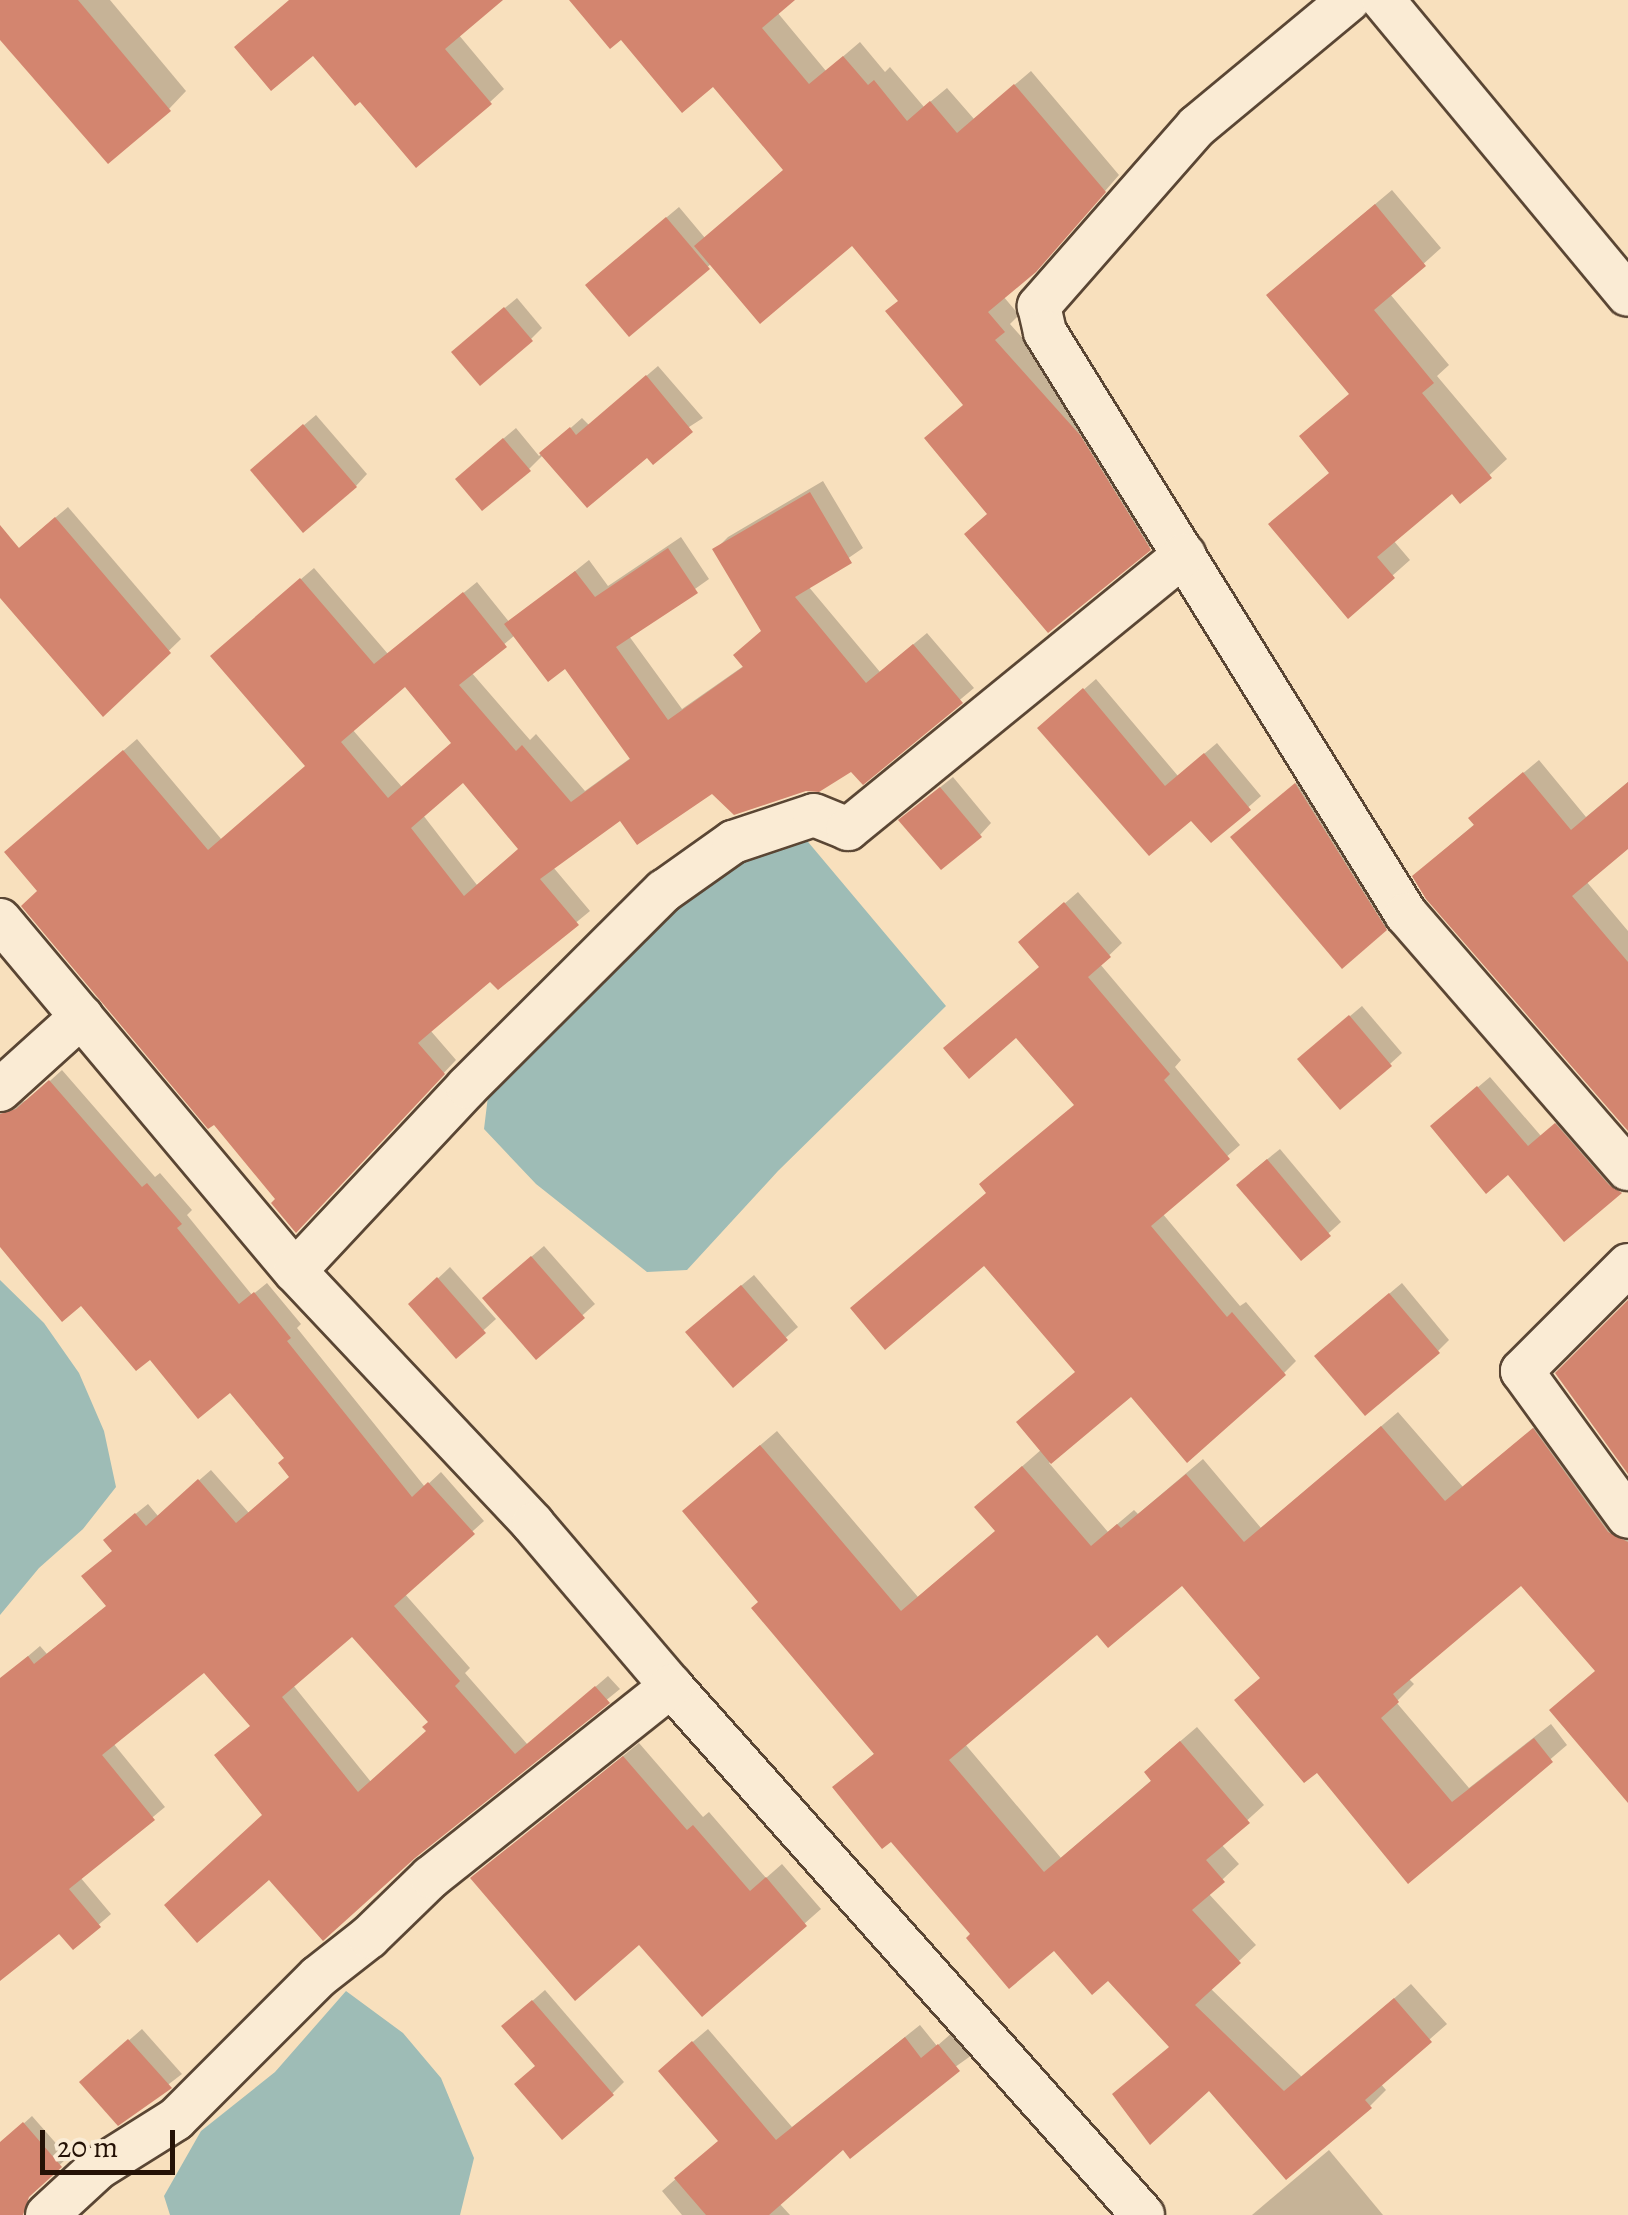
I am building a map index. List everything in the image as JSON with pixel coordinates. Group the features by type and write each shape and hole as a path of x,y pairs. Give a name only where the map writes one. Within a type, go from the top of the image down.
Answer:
{"street":[{"path":"1349,0 1197,126 1040,306 1045,332 1406,914 1628,1169"},
{"path":"1382,0 1628,295"},
{"path":"295,1271 467,1086 664,891 733,842 814,815 848,828 1184,555"},
{"path":"0,920 295,1271 533,1524 671,1686 1144,2215"},
{"path":"0,1090 82,1016"},
{"path":"1628,1265 1522,1371 1628,1517"},
{"path":"48,2215 98,2168 176,2120 318,1977 369,1937 431,1877 671,1686"}],"water":[{"path":"798,830 946,1006 778,1171 687,1270 647,1272 536,1184 484,1129 490,1080 645,930 742,859"},
{"path":"0,1280 44,1323 79,1373 104,1431 116,1487 83,1529 39,1568 0,1615"},
{"path":"346,1991 403,2033 441,2078 474,2158 460,2215 170,2215 164,2196 201,2131 275,2072"}],"building":[{"path":"0,0 78,0 171,111 108,164 0,40"},
{"path":"289,0 503,0 445,49 492,104 416,168 360,102 355,106 313,56 271,91 234,47"},
{"path":"569,0 795,0 762,28 809,84 843,56 868,85 874,80 907,121 930,101 957,133 1014,84 1106,192 1036,272 988,312 1005,332 995,340 1080,435 1151,550 1048,633 964,534 987,514 924,438 963,405 885,311 898,301 852,246 760,324 694,246 783,170 713,87 682,113 621,40 610,49"},
{"path":"1375,204 1426,266 1374,310 1434,383 1422,393 1492,478 1460,504 1452,494 1377,557 1395,578 1348,619 1268,524 1329,473 1299,436 1349,394 1266,295"},
{"path":"666,217 710,269 629,337 585,285"},
{"path":"504,307 533,341 480,386 451,352"},
{"path":"646,375 693,432 653,465 647,458 587,508 539,453 570,427 576,435"},
{"path":"303,424 357,487 303,533 250,470"},
{"path":"503,438 531,471 482,511 455,479"},
{"path":"810,492 852,563 795,597 866,683 913,644 963,703 863,785 851,772 819,792 806,791 734,815 712,794 637,845 620,821 540,879 579,925 498,990 490,982 418,1043 445,1074 296,1233 271,1203 275,1199 214,1125 208,1129 21,906 37,891 4,852 123,750 208,850 305,766 210,656 300,578 374,664 463,592 507,647 459,685 516,751 522,745 571,802 630,759 565,669 548,682 504,624 575,571 595,597 668,548 698,593 616,647 668,720 743,667 733,655 761,631 712,549","holes":["405,687 451,743 388,798 341,742","463,783 518,849 464,896 411,828"]},
{"path":"55,517 171,653 103,717 0,598 0,525 19,548"},
{"path":"1083,688 1165,786 1204,753 1251,810 1211,843 1191,821 1149,856 1037,728"},
{"path":"1523,772 1571,830 1628,782 1628,849 1572,896 1628,962 1628,1131 1426,899 1412,876 1474,825 1468,818"},
{"path":"1295,783 1387,930 1342,969 1230,837"},
{"path":"940,787 982,837 941,870 898,820"},
{"path":"1064,902 1111,957 1088,977 1170,1074 1164,1080 1230,1159 1151,1226 1227,1317 1232,1312 1286,1375 1187,1463 1131,1397 1051,1464 1016,1422 1075,1372 984,1266 885,1350 850,1308 986,1193 979,1184 1074,1105 1016,1038 969,1079 943,1048 1039,967 1018,942"},
{"path":"1349,1015 1392,1066 1340,1110 1297,1059"},
{"path":"49,1080 142,1187 147,1183 182,1224 177,1228 239,1304 254,1292 291,1338 287,1341 412,1497 428,1482 475,1534 394,1606 460,1681 455,1686 515,1754 595,1686 610,1703 415,1858 323,1941 269,1880 197,1943 164,1905 262,1815 214,1755 250,1726 204,1673 102,1755 155,1820 69,1889 101,1927 73,1950 59,1934 0,1981 0,1678 28,1656 34,1664 106,1606 81,1576 112,1551 103,1540 135,1513 146,1526 198,1479 236,1523 289,1477 278,1463 284,1458 230,1393 198,1419 150,1360 136,1371 81,1306 62,1322 0,1247 0,1114 16,1109","holes":["352,1637 428,1722 422,1727 426,1731 358,1792 282,1697"]},
{"path":"1477,1086 1528,1146 1555,1123 1609,1185 1622,1193 1564,1242 1508,1175 1486,1194 1430,1126"},
{"path":"1267,1159 1331,1236 1301,1261 1236,1185"},
{"path":"531,1256 585,1318 536,1360 482,1298"},
{"path":"437,1277 486,1333 456,1359 408,1304"},
{"path":"741,1285 788,1340 733,1388 685,1332"},
{"path":"1389,1293 1440,1353 1365,1416 1314,1356"},
{"path":"1628,1300 1628,1474 1555,1373"},
{"path":"1381,1426 1445,1501 1533,1428 1608,1532 1628,1542 1628,1803 1549,1710 1595,1671 1521,1586 1393,1694 1399,1702 1381,1718 1452,1802 1534,1738 1553,1762 1408,1884 1317,1773 1304,1783 1234,1700 1260,1678 1182,1586 1108,1648 1097,1635 949,1760 1044,1872 1151,1781 1144,1772 1180,1741 1250,1823 1206,1860 1225,1882 1192,1910 1241,1963 1195,2005 1284,2091 1394,1998 1432,2042 1365,2100 1372,2108 1286,2180 1209,2091 1150,2145 1112,2094 1169,2047 1108,1981 1092,1995 1054,1951 1009,1989 966,1938 970,1934 891,1842 882,1849 832,1787 874,1754 751,1608 758,1602 682,1511 760,1445 901,1611 995,1531 974,1507 1022,1466 1091,1546 1117,1524 1121,1528 1186,1474 1244,1542"},
{"path":"623,1756 687,1830 693,1825 750,1891 766,1877 807,1926 702,2017 639,1945 575,2001 470,1878"},
{"path":"532,2000 614,2095 562,2140 514,2084 535,2066 501,2026"},
{"path":"905,2037 921,2058 938,2044 960,2071 850,2159 843,2150 769,2215 706,2215 674,2178 718,2141 658,2071 692,2041 776,2140"},
{"path":"128,2039 172,2088 118,2126 79,2082"},
{"path":"23,2122 62,2167 29,2197 23,2215 0,2215 0,2142"}]}
